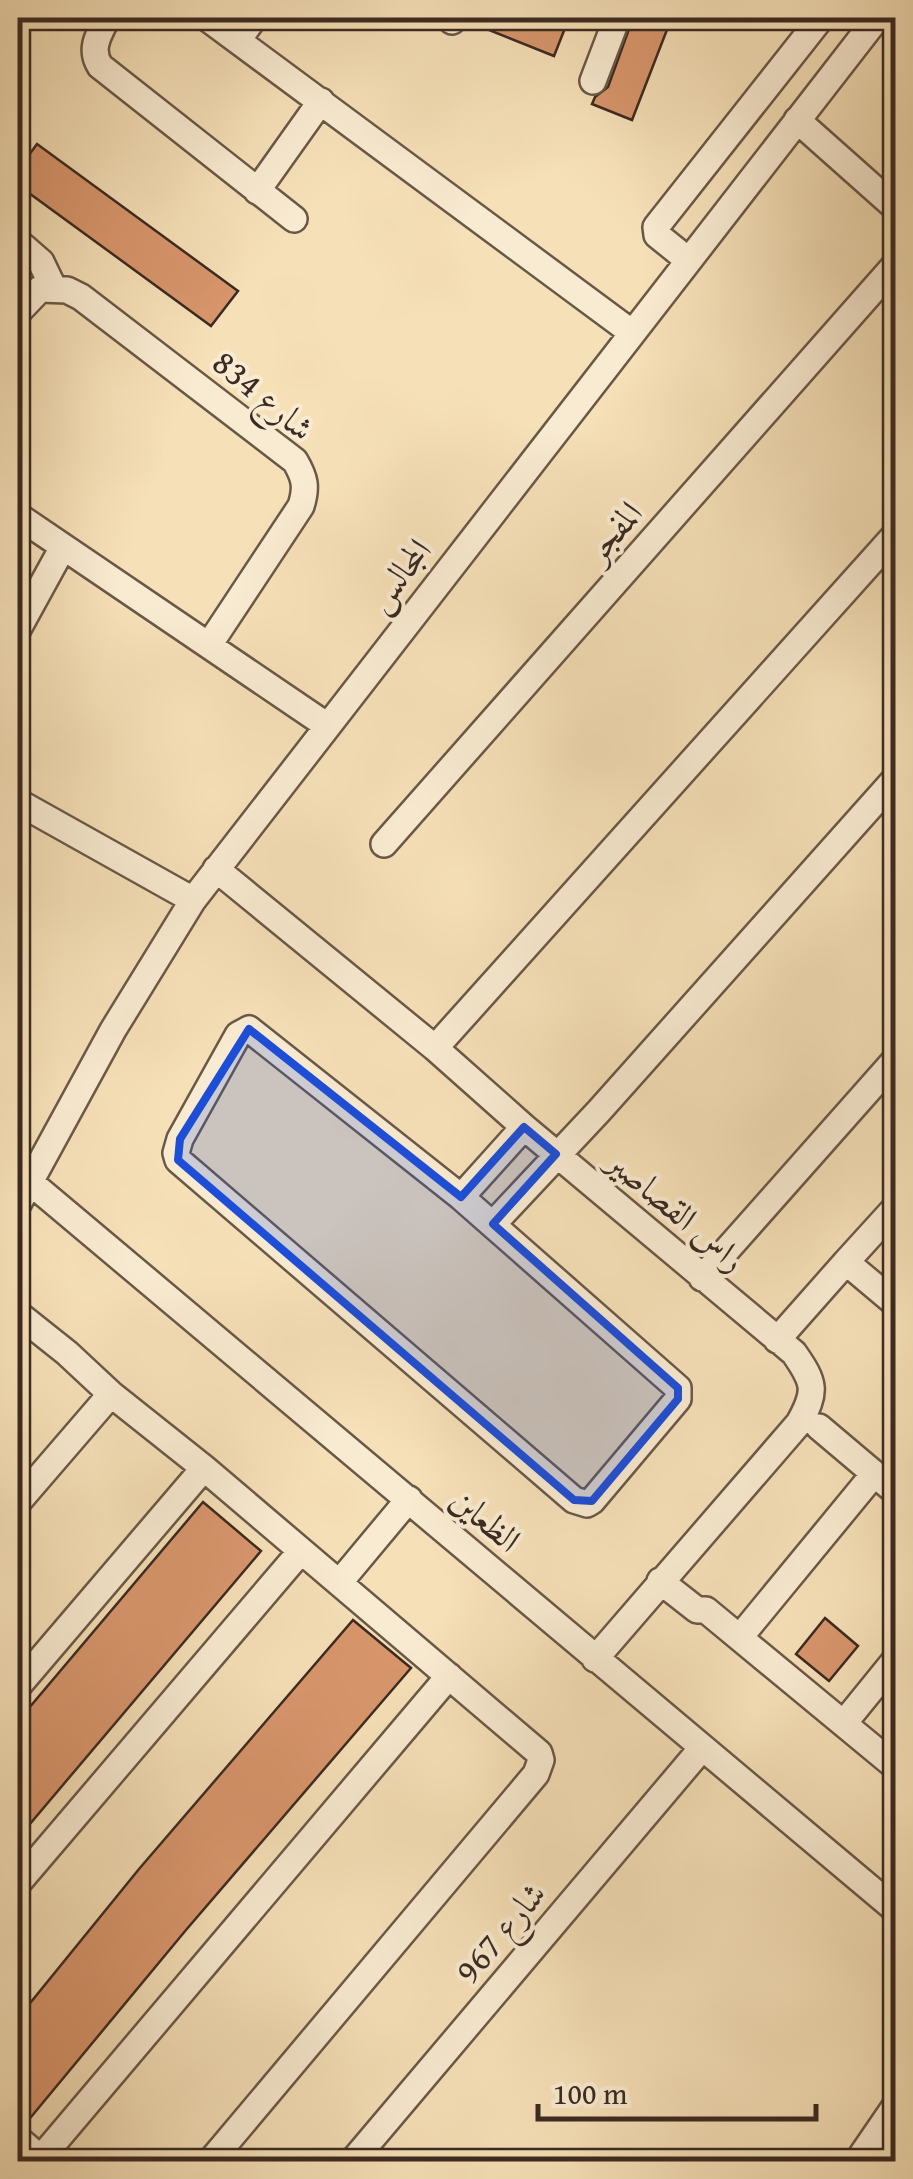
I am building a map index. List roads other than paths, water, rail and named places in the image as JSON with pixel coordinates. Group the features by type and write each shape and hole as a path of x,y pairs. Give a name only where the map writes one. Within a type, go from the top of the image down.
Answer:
{"street":[{"path":"107,18 94,48 100,66 294,219"},
{"path":"238,40 254,18"},
{"path":"593,81 617,18"},
{"path":"688,260 657,235 656,226 822,18"},
{"name":"المجالس","path":"24,1193 128,1004 216,869 877,18"},
{"path":"214,19 632,332"},
{"path":"257,191 321,101"},
{"path":"796,120 896,208"},
{"path":"18,242 41,262 53,287 30,296 18,312"},
{"name":"المفجر","path":"384,844 896,264"},
{"name":"شارع 834","path":"53,287 80,297 284,449 304,476 306,490 301,506 209,645"},
{"path":"18,516 326,725"},
{"path":"435,1048 896,534"},
{"path":"18,630 63,547"},
{"path":"493,1224 896,778"},
{"path":"18,802 194,900"},
{"name":"راس القصاصير","path":"216,869 435,1048 794,1353 807,1371 812,1399 799,1423 595,1658"},
{"path":"249,1029 493,1224 678,1388 678,1399 598,1496 587,1504 574,1500 183,1166 176,1147 238,1036 249,1029"},
{"path":"702,1278 896,1059"},
{"path":"462,1197 524,1127"},
{"name":"الظعاين","path":"24,1193 415,1504 896,1910"},
{"path":"778,1340 896,1207"},
{"path":"846,1262 896,1304"},
{"path":"18,1314 538,1752 540,1768 210,2162"},
{"path":"18,1502 111,1394"},
{"path":"819,1426 896,1492"},
{"path":"18,1686 204,1468"},
{"path":"740,1637 874,1474"},
{"path":"346,1588 415,1504"},
{"path":"18,1884 301,1550"},
{"path":"666,1575 696,1610 706,1610 896,1767"},
{"path":"844,1723 896,1659"},
{"path":"18,2139 43,2160 449,1676"},
{"name":"شارع 967","path":"352,2162 702,1748"},
{"path":"857,2162 896,2105"}]}
